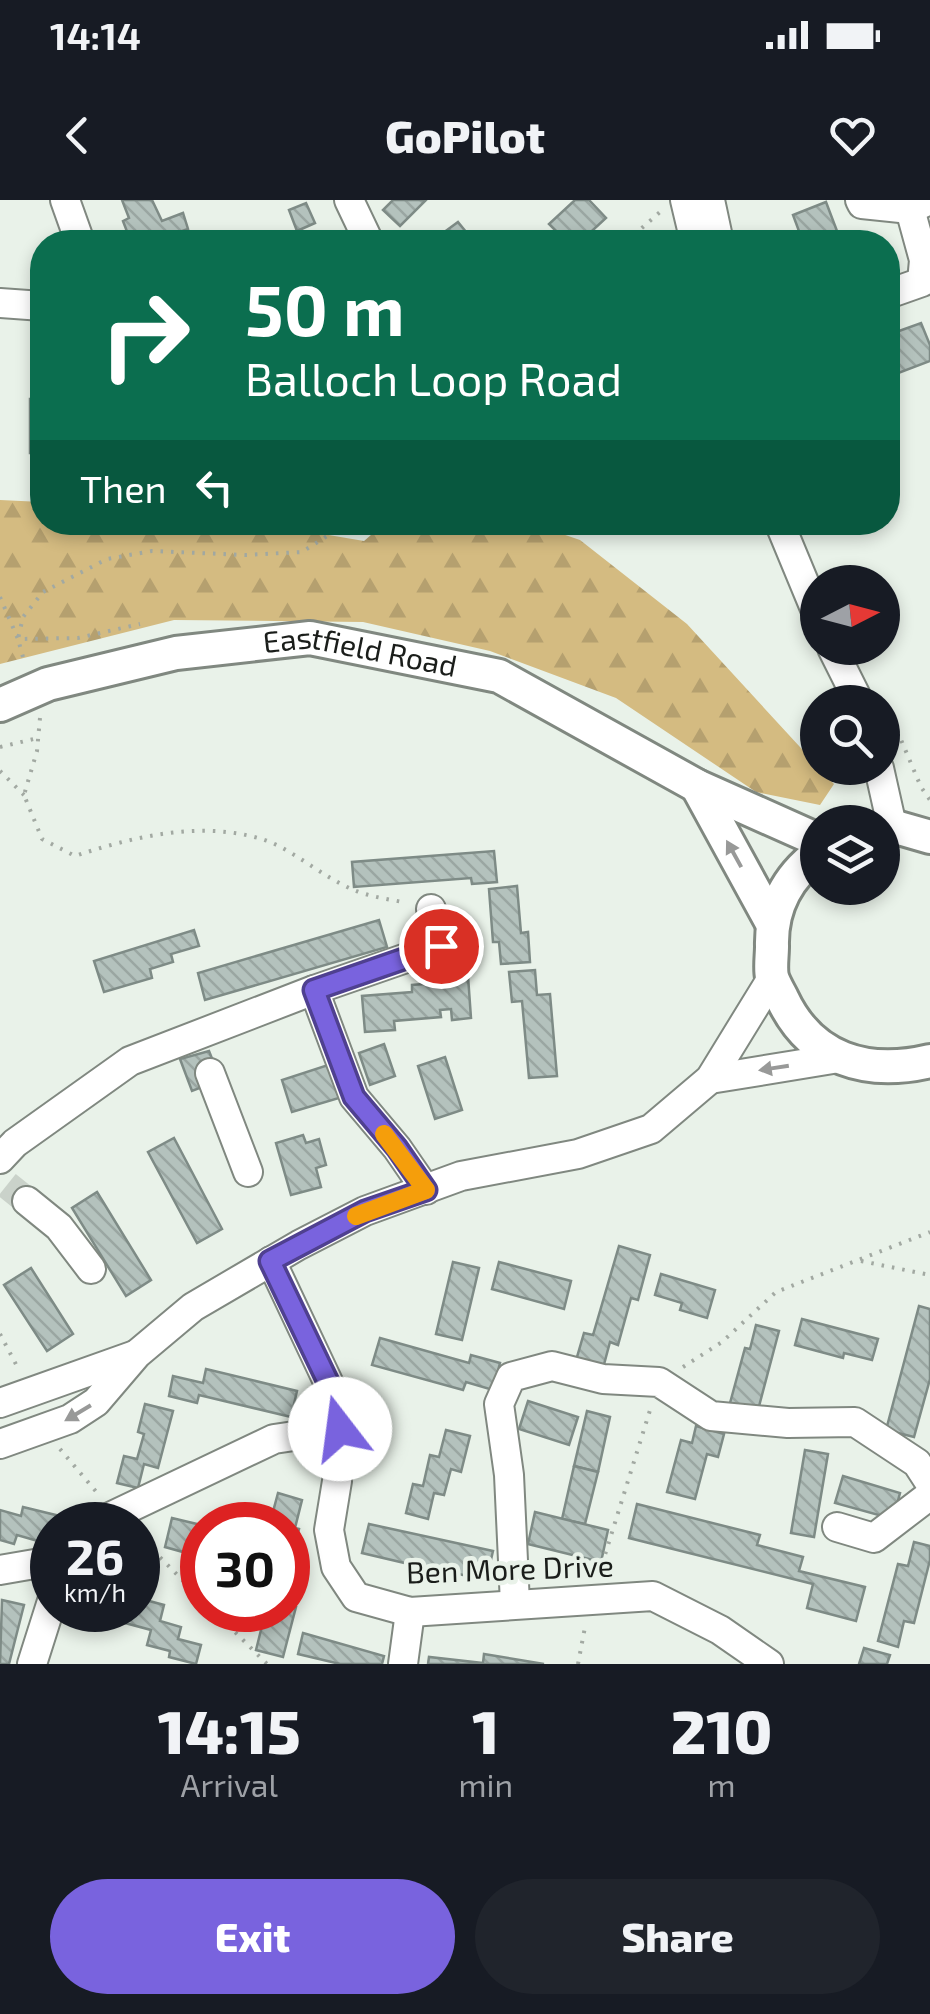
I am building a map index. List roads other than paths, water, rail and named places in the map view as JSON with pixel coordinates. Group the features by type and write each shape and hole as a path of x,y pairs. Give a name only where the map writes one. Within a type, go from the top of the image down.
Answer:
{"main road":[{"name":"Eastfield Road","path":"0,705 48,684 176,654 310,638 499,676 697,786 800,832"},
{"path":"697,786 772,923"},
{"path":"900,830 929,836"},
{"path":"800,869 784,891 772,923 772,978 791,1019 809,1039 839,1058 874,1068 921,1067"}],"street":[{"path":"65,200 76,230"},
{"path":"349,200 363,230"},
{"path":"710,200 716,230"},
{"path":"860,200 862,204 920,204 926,271 922,282 900,290"},
{"path":"676,203 688,230"},
{"path":"0,303 30,305"},
{"path":"786,535 800,576"},
{"path":"91,1269 60,1228 8,1181 15,1143 130,1060 203,1054 314,990 441,946 430,909"},
{"path":"0,1444 46,1430 84,1410 96,1402 136,1354 193,1307 365,1211 461,1176 578,1154 651,1129 710,1078 772,978"},
{"path":"314,990 354,1097 426,1190"},
{"path":"203,1054 248,1172"},
{"path":"710,1078 839,1058"},
{"name":"Ben More Drive","path":"270,1261 330,1386 340,1429 329,1530 336,1568 356,1597 410,1612 653,1596 720,1630 768,1664"},
{"path":"0,1404 136,1354"},
{"path":"515,1604 510,1475 499,1404 511,1377 552,1366 603,1379 659,1382 710,1416 788,1423 855,1422 917,1464 930,1483"},
{"path":"140,1502 274,1440 340,1429"},
{"path":"838,1527 874,1538 930,1495"},
{"path":"0,1570 30,1565"},
{"path":"403,1664 410,1612"},
{"path":"32,1664 42,1632"}],"tunnel":[{"path":"7,1185 27,1201"}]}
